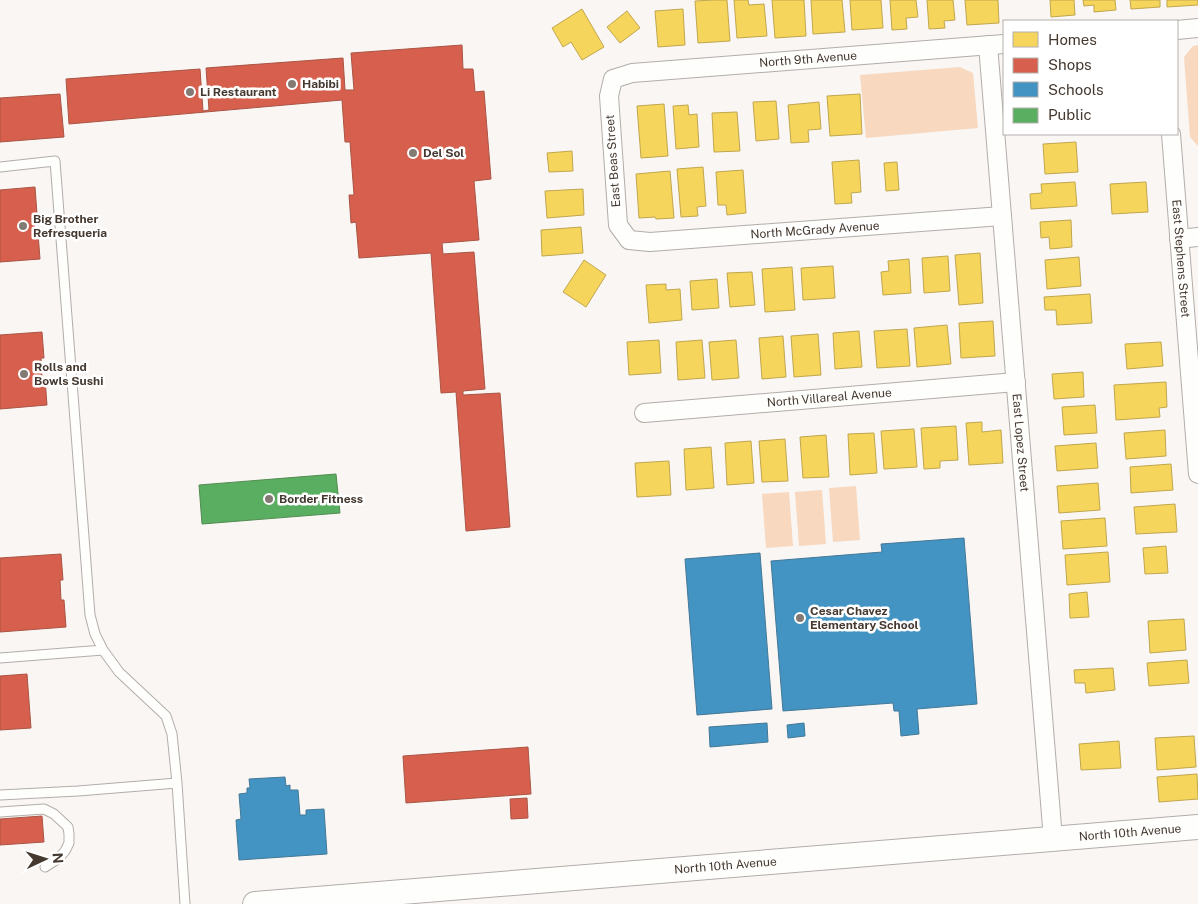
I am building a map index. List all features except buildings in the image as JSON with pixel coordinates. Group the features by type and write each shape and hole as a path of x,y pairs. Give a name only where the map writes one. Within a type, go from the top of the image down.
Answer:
{"main road":[{"name":"North 10th Avenue","path":"255,904 1198,828"}],"street":[{"path":"1178,30 1198,28"},
{"name":"North 9th Avenue","path":"613,79 632,73 996,45"},
{"name":"East Lopez Street","path":"996,45 1002,216 1053,839"},
{"name":"East Beas Street","path":"613,79 609,96 618,225 629,240"},
{"name":"East Stephens Street","path":"1171,135 1195,406 1198,474"},
{"name":"North McGrady Avenue","path":"629,240 650,242 1002,216"},
{"path":"1180,239 1198,238"},
{"name":"North Villareal Avenue","path":"644,413 1016,382"}],"lane":[{"path":"0,167 55,162 90,615 95,634 103,650 119,672 166,716 172,734 185,904"},
{"path":"0,658 103,650"},
{"path":"0,795 177,783"},
{"path":"0,812 44,809 54,814 68,827 69,843 66,852 44,867"}],"shaded area":[{"path":"1198,45 1198,146 1190,137 1184,57 1193,46"},
{"path":"960,67 973,73 978,128 866,138 860,75"},
{"path":"856,486 860,540 833,542 829,488"},
{"path":"822,490 826,544 799,546 795,492"},
{"path":"789,492 793,546 766,548 762,494"}],"place":[{"name":"Habibi","path":"292,84"},
{"name":"Li Restaurant","path":"190,92"},
{"name":"Del Sol","path":"413,153"},
{"name":"Big Brother Refresqueria","path":"23,226"},
{"name":"Rolls and Bowls Sushi","path":"24,374"},
{"name":"Border Fitness","path":"269,499"},
{"name":"Cesar Chavez Elementary School","path":"800,618"}]}
